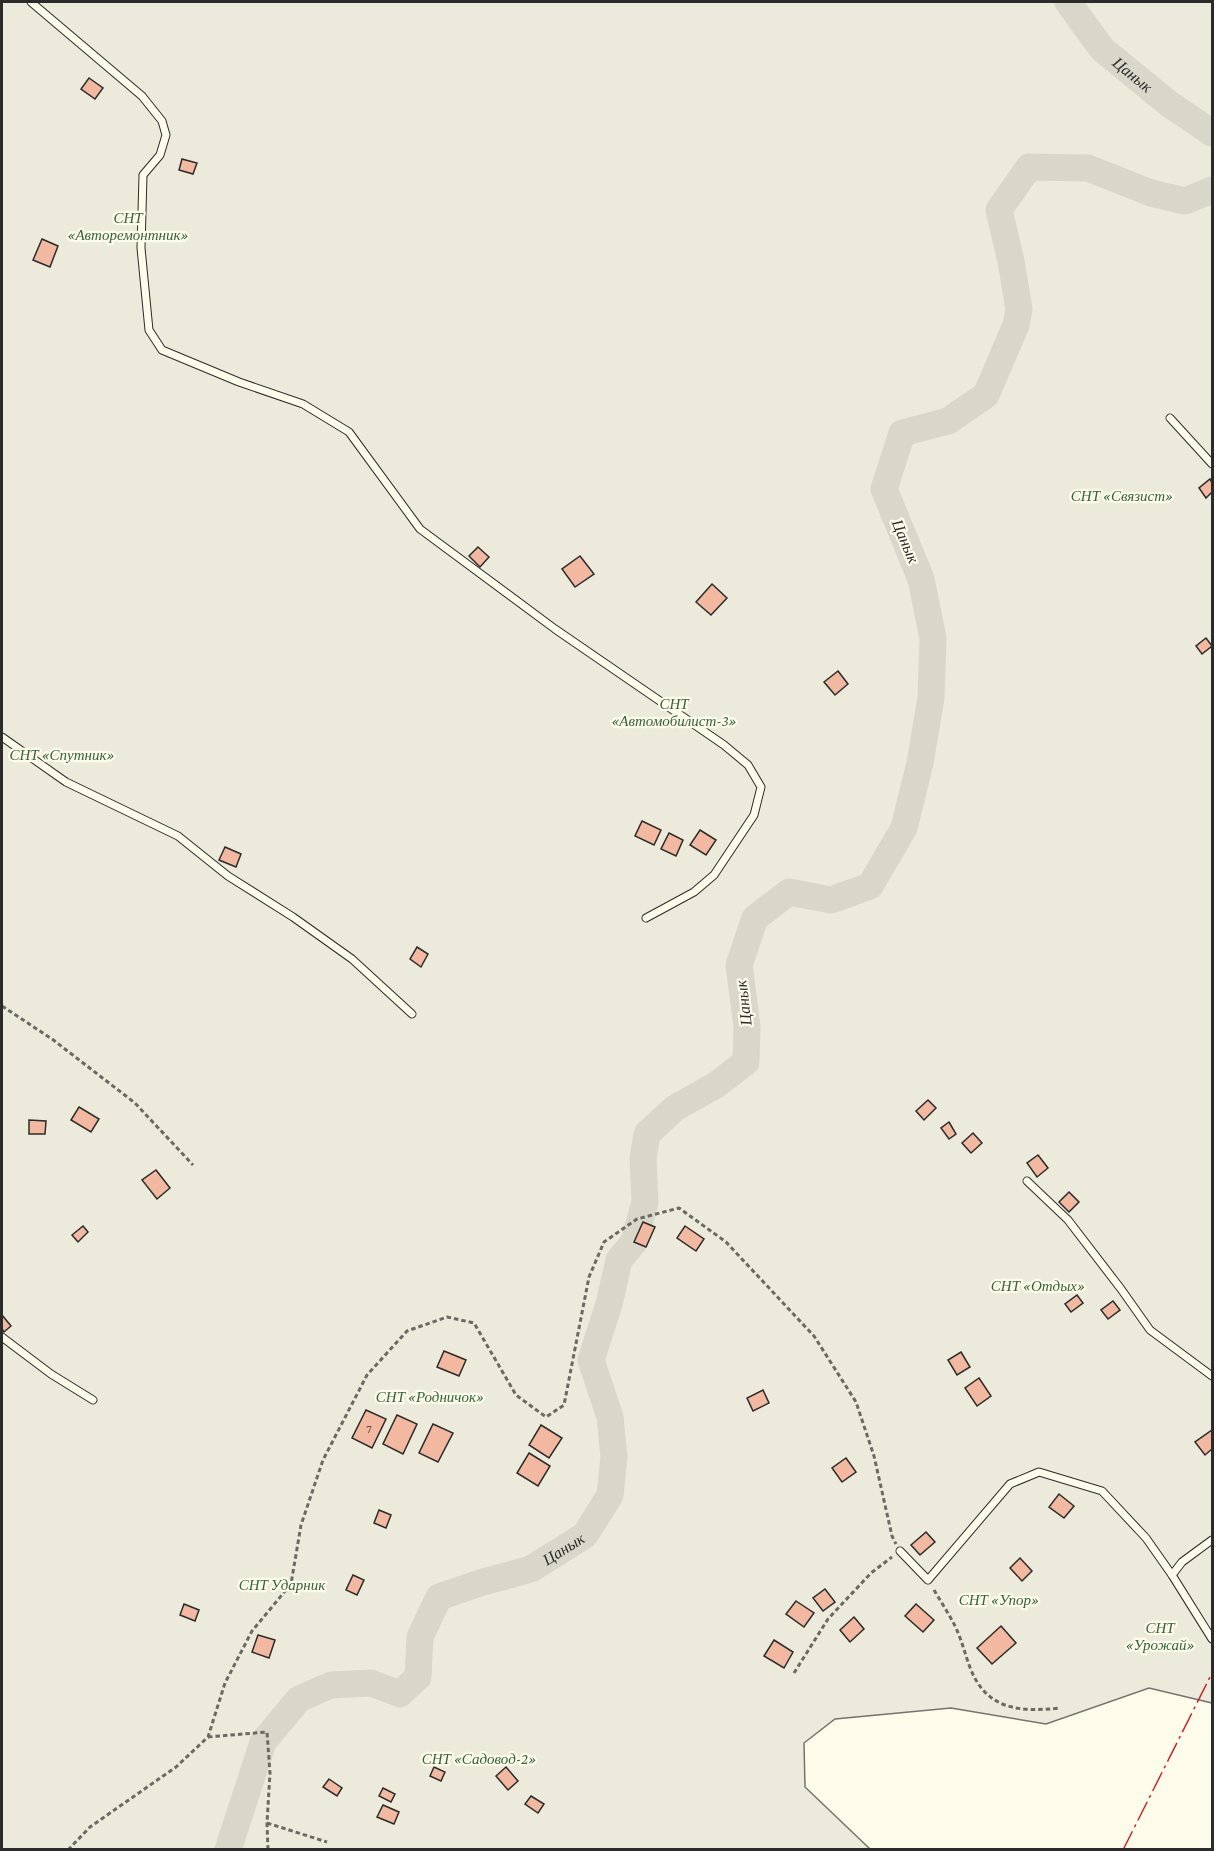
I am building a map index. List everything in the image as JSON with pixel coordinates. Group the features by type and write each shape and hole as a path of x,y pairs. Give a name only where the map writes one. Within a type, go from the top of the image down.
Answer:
{"lane":[{"path":"31,2 142,96 162,121 166,135 160,154 143,175 141,248 149,330 162,350 239,382 303,404 349,432 420,529 555,629 724,745 748,765 761,787 754,815 714,875 694,892 646,918"},
{"path":"1170,418 1212,464"},
{"path":"2,737 66,782 178,836 228,876 293,917 352,959 411,1014"},
{"path":"1027,1181 1068,1220 1150,1330 1212,1376"},
{"path":"2,1337 51,1374 93,1400"},
{"path":"900,1551 928,1580 1010,1484 1040,1472 1102,1491 1146,1538 1173,1575 1212,1639"},
{"path":"1173,1575 1182,1562 1212,1540"}],"path":[{"path":"2,1006 52,1038 135,1103 193,1165"},
{"path":"68,1850 90,1827 176,1767 208,1737 225,1683 252,1631 291,1584 302,1525 323,1460 367,1375 407,1331 447,1317 474,1323 516,1395 546,1417 564,1405 589,1277 604,1242 637,1220 679,1208 726,1242 814,1336 856,1402 874,1456 892,1536 900,1551 872,1573 828,1619 794,1673"},
{"path":"928,1580 955,1627 972,1672 989,1697 1012,1708 1036,1710 1060,1708"},
{"path":"208,1737 267,1732 270,1773 268,1850"},
{"path":"267,1823 327,1842"}],"green space":[{"path":"2,2 1212,2 1212,1703 1149,1688 1046,1724 951,1708 835,1719 804,1743 805,1787 870,1849 2,1850"}],"building":[{"path":"89,78 103,88 95,99 81,89"},
{"path":"182,159 197,163 193,174 179,170"},
{"path":"42,239 58,246 50,267 33,260"},
{"path":"1210,479 1212,492 1206,498 1199,488"},
{"path":"478,547 489,557 480,567 469,556"},
{"path":"580,556 594,574 575,587 562,569"},
{"path":"712,584 727,598 711,615 696,602"},
{"path":"1206,638 1212,646 1202,654 1196,646"},
{"path":"838,671 848,684 835,695 824,682"},
{"path":"642,821 661,830 654,845 635,836"},
{"path":"700,830 716,840 706,855 690,845"},
{"path":"669,833 683,840 676,856 661,849"},
{"path":"225,847 241,854 236,867 219,860"},
{"path":"417,947 428,954 421,967 410,959"},
{"path":"928,1100 936,1108 924,1120 916,1111"},
{"path":"79,1107 99,1119 91,1132 71,1120"},
{"path":"29,1120 46,1121 45,1134 29,1134"},
{"path":"949,1122 956,1134 949,1139 941,1128"},
{"path":"973,1133 982,1143 971,1153 962,1143"},
{"path":"1038,1155 1048,1168 1037,1177 1027,1163"},
{"path":"156,1170 170,1188 157,1199 142,1180"},
{"path":"1069,1192 1079,1202 1069,1212 1059,1202"},
{"path":"643,1222 655,1227 646,1247 634,1242"},
{"path":"83,1226 88,1232 78,1242 72,1235"},
{"path":"685,1226 704,1239 696,1251 677,1238"},
{"path":"1077,1295 1083,1303 1071,1312 1065,1304"},
{"path":"1113,1301 1120,1310 1108,1319 1101,1310"},
{"path":"2,1315 11,1326 4,1332 2,1329"},
{"path":"444,1351 466,1360 459,1376 437,1367"},
{"path":"961,1352 970,1367 957,1375 948,1360"},
{"path":"979,1378 991,1396 977,1406 965,1388"},
{"path":"763,1390 769,1403 753,1411 747,1398"},
{"path":"366,1410 386,1419 372,1448 352,1438"},
{"path":"397,1415 417,1424 403,1454 383,1444"},
{"path":"433,1424 453,1433 438,1462 419,1453"},
{"path":"541,1425 562,1438 549,1458 529,1445"},
{"path":"1212,1430 1212,1449 1205,1455 1195,1442"},
{"path":"529,1453 550,1466 538,1486 517,1473"},
{"path":"846,1458 856,1472 842,1482 832,1468"},
{"path":"1059,1494 1074,1506 1064,1518 1049,1507"},
{"path":"379,1510 391,1515 386,1528 374,1523"},
{"path":"926,1532 935,1542 920,1555 911,1545"},
{"path":"1020,1558 1032,1571 1022,1581 1010,1568"},
{"path":"353,1575 364,1580 357,1595 346,1590"},
{"path":"825,1589 835,1602 823,1611 813,1598"},
{"path":"796,1601 814,1613 804,1627 786,1614"},
{"path":"184,1604 199,1610 195,1621 180,1615"},
{"path":"916,1604 934,1620 923,1632 905,1616"},
{"path":"854,1617 864,1629 850,1642 840,1630"},
{"path":"1001,1626 1016,1643 992,1664 977,1648"},
{"path":"258,1635 275,1640 269,1658 252,1652"},
{"path":"774,1640 793,1652 784,1668 764,1656"},
{"path":"434,1767 445,1772 441,1781 430,1776"},
{"path":"506,1767 518,1781 508,1790 496,1776"},
{"path":"329,1779 342,1788 337,1796 323,1787"},
{"path":"383,1788 395,1794 391,1802 379,1796"},
{"path":"531,1796 544,1804 538,1813 525,1804"},
{"path":"383,1805 399,1812 394,1824 377,1817"}],"waterway":[{"name":"Цанык","path":"1068,2 1102,49 1168,103 1212,133"},
{"name":"Цанык","path":"228,1850 263,1742 299,1699 331,1685 371,1683 400,1694 418,1677 420,1637 439,1597 531,1569 585,1535 610,1495 614,1457 610,1417 591,1360 609,1304 619,1260 634,1242 645,1202 643,1158 647,1134 675,1108 716,1085 746,1062 747,1027 739,965 755,918 789,892 831,900 870,886 904,828 920,763 931,698 933,638 921,579 884,489 902,433 948,421 986,395 1016,325 1019,309 999,210 1029,167 1088,168 1151,193 1185,201 1212,190"}],"power":[{"path":"1123,1850 1212,1673"}],"park label":[{"name":"СНТ «Авторемонтник»","path":"128,226"},
{"name":"СНТ «Связист»","path":"1122,496"},
{"name":"СНТ «Автомобилист-3»","path":"674,712"},
{"name":"СНТ «Спутник»","path":"62,755"},
{"name":"СНТ «Отдых»","path":"1038,1286"},
{"name":"СНТ «Родничок»","path":"430,1397"},
{"name":"СНТ Ударник","path":"282,1585"},
{"name":"СНТ «Упор»","path":"999,1600"},
{"name":"СНТ «Урожай»","path":"1160,1636"},
{"name":"СНТ «Садовод-2»","path":"479,1759"}]}
